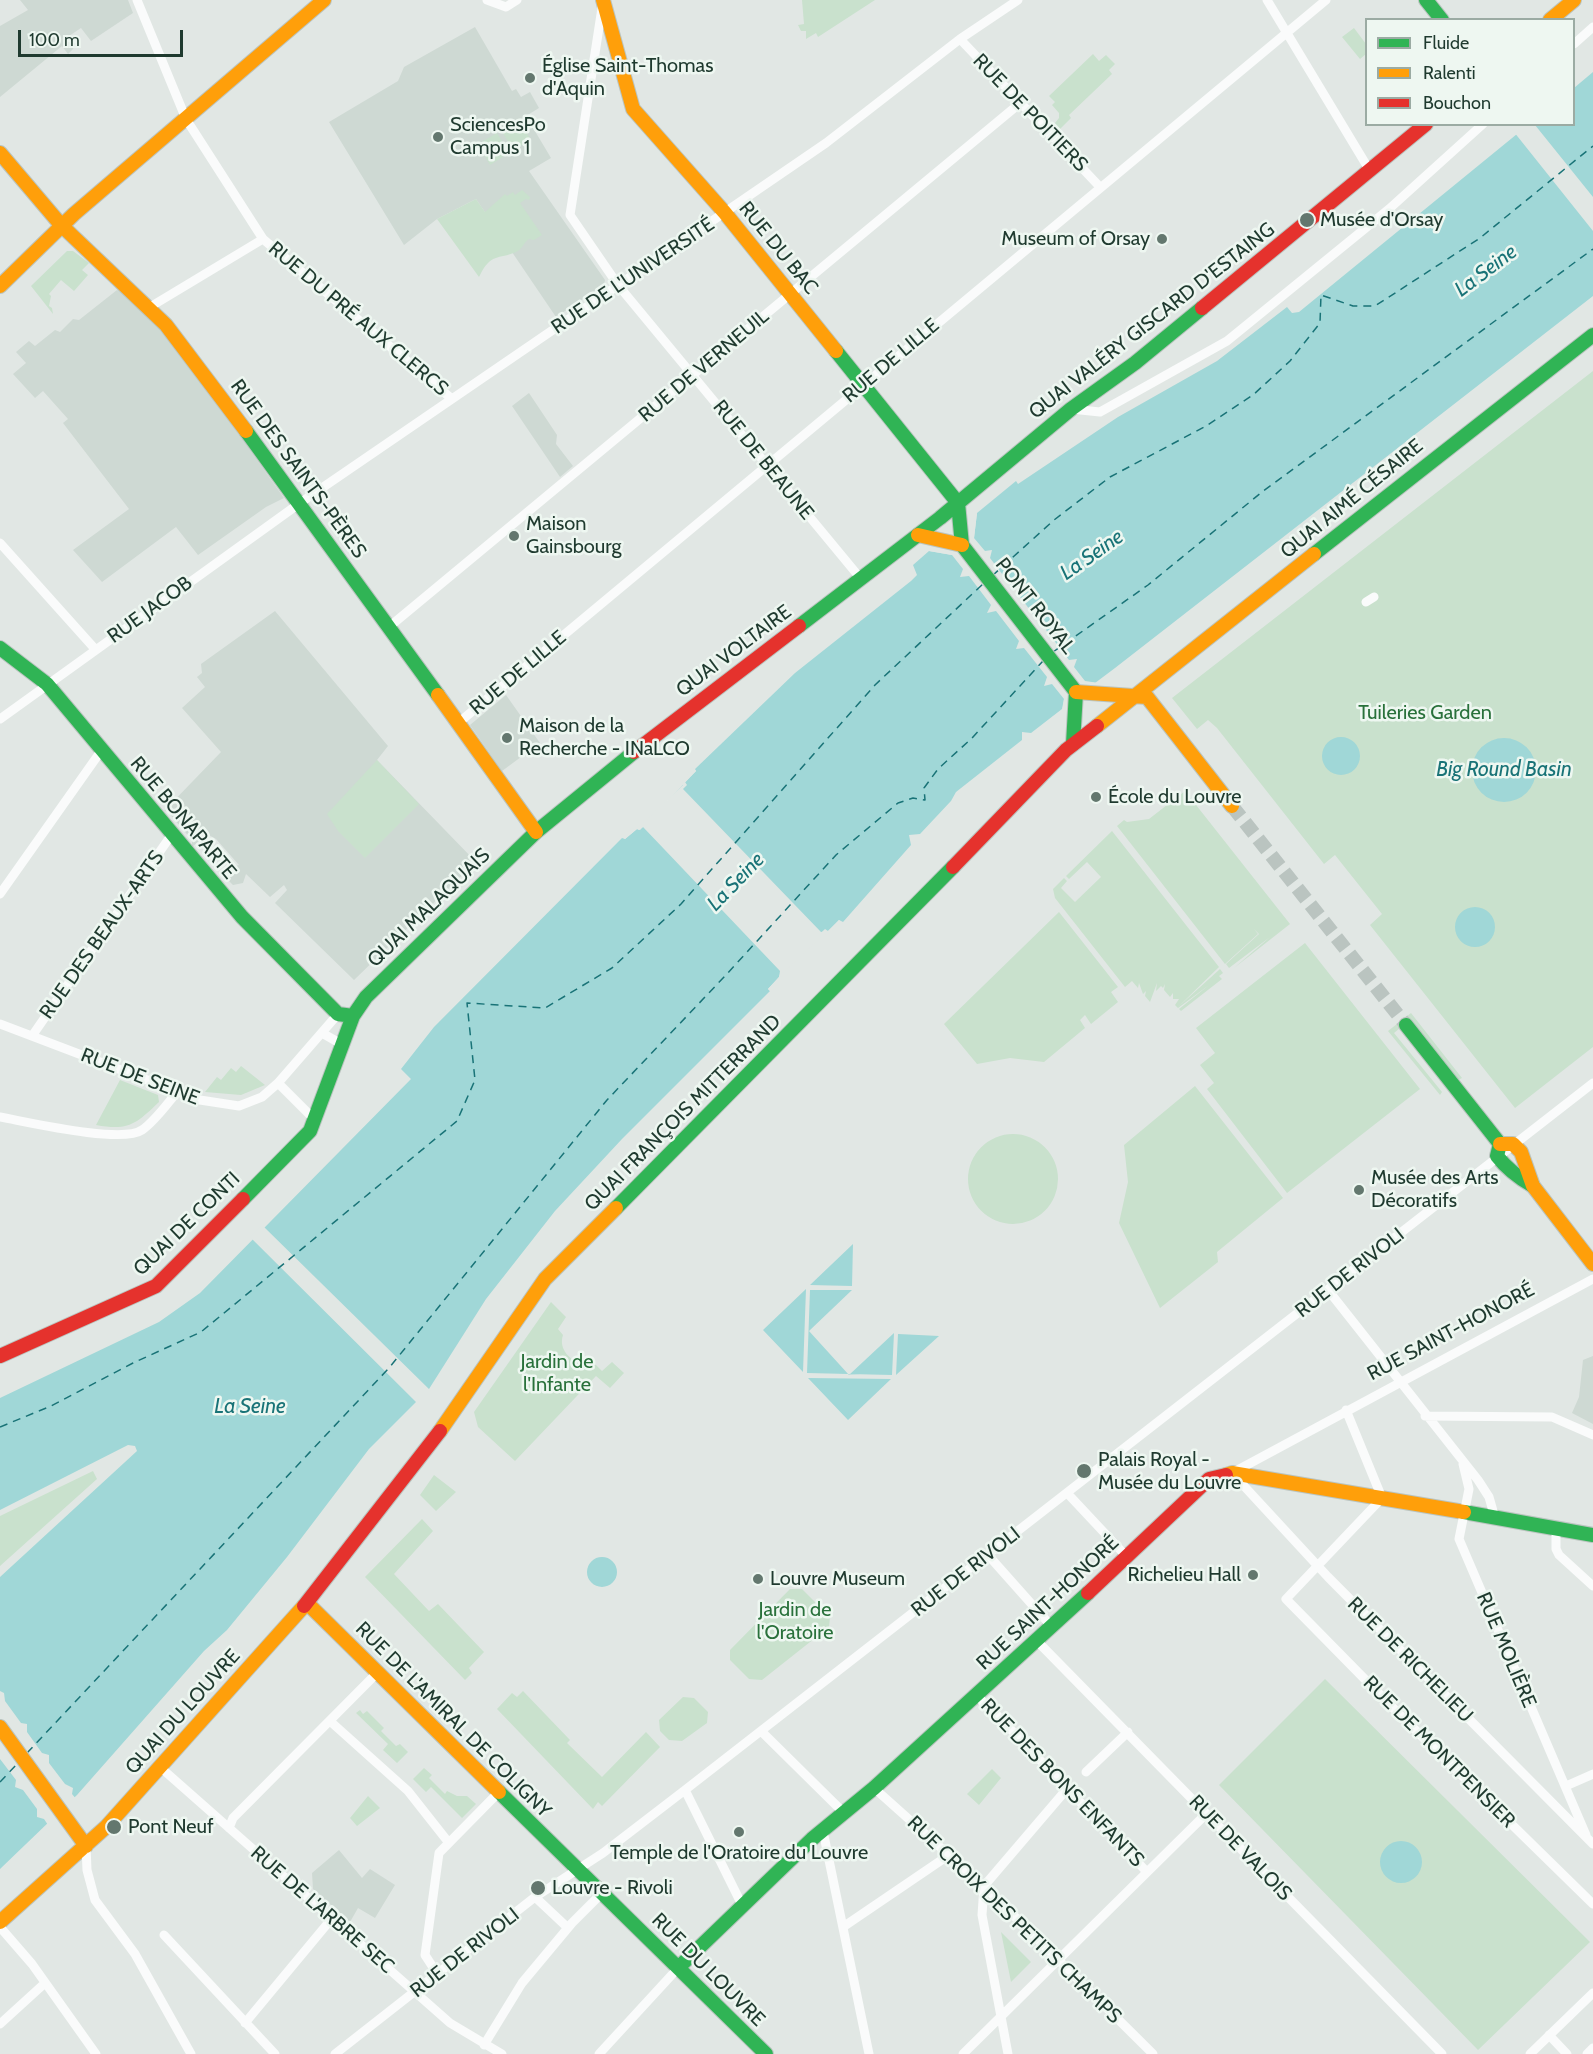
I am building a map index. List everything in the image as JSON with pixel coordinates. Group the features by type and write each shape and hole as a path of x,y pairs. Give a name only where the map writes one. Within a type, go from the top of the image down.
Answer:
{"main road":[{"path":"0,286 61,225 324,0"},
{"path":"1426,0 1440,18"},
{"path":"1553,18 1574,0"},
{"name":"RUE DU BAC","path":"603,1 633,109 725,213 958,503"},
{"name":"QUAI VALÉRY GISCARD D'ESTAING","path":"958,503 1071,409 1135,363 1424,126"},
{"name":"RUE DES SAINTS-PÈRES","path":"0,153 61,225 150,307 300,502 536,832"},
{"name":"QUAI AIMÉ CÉSAIRE","path":"1138,696 1370,509 1593,335"},
{"path":"918,535 962,545 958,503"},
{"name":"QUAI VOLTAIRE","path":"536,832 621,762 958,503"},
{"name":"PONT ROYAL","path":"962,545 1076,692"},
{"name":"RUE BONAPARTE","path":"0,648 47,684 242,917 338,1014"},
{"path":"1073,744 1076,692 1147,697 1232,806"},
{"name":"QUAI FRANÇOIS MITTERRAND","path":"307,1603 448,1421 545,1279 867,956 1073,744 1138,696"},
{"name":"QUAI MALAQUAIS","path":"316,1122 353,1016 366,997 536,832"},
{"path":"338,1014 353,1016"},
{"path":"1406,1024 1504,1148 1517,1178 1533,1186"},
{"name":"QUAI DE CONTI","path":"0,1356 156,1286 310,1131 316,1122"},
{"path":"1504,1148 1521,1152 1533,1186 1593,1264"},
{"path":"1232,1473 1593,1535"},
{"name":"RUE SAINT-HONORÉ","path":"679,1967 843,1812 874,1788 1037,1641 1209,1479 1232,1473"},
{"name":"RUE DE L'AMIRAL DE COLIGNY","path":"307,1603 498,1793 575,1866"},
{"name":"QUAI DU LOUVRE","path":"0,1923 86,1846 307,1603"},
{"path":"0,1727 86,1846"},
{"name":"RUE DU LOUVRE","path":"575,1866 765,2054"}],"street":[{"name":"RUE DU PRÉ AUX CLERCS","path":"137,0 186,118 263,239 452,399"},
{"path":"487,0 497,6 506,7 517,0"},
{"name":"RUE DE L'UNIVERSITÉ","path":"300,502 826,143 960,39 1018,0"},
{"path":"1267,0 1370,171"},
{"name":"RUE DE LILLE","path":"457,724 1326,0"},
{"name":"RUE DE BEAUNE","path":"603,1 570,215 618,285 861,579"},
{"path":"1575,43 1593,27"},
{"name":"RUE DE POITIERS","path":"960,39 1019,104 1100,187"},
{"name":"RUE DE VERNEUIL","path":"389,627 1019,104"},
{"path":"1071,409 1097,413 1227,341 1389,209 1481,126"},
{"path":"150,307 263,239"},
{"name":"RUE JACOB","path":"0,718 300,502"},
{"path":"0,543 95,649"},
{"path":"0,894 101,751"},
{"name":"RUE DES BEAUX-ARTS","path":"32,1036 172,834"},
{"path":"316,1122 278,1083 338,1014"},
{"name":"RUE DE SEINE","path":"0,1024 209,1103 239,1106 262,1097 278,1083"},
{"path":"321,1033 343,1045"},
{"path":"1589,1086 1592,1097"},
{"name":"RUE DE RIVOLI","path":"335,2054 412,1989 438,1975 575,1866 685,1790 1068,1494 1328,1290 1504,1148 1589,1086"},
{"path":"0,1117 109,1135 134,1134 144,1130 177,1092"},
{"name":"RUE SAINT-HONORÉ","path":"1232,1473 1593,1279"},
{"path":"1328,1290 1489,1497 1495,1518"},
{"path":"1318,1567 1382,1498 1346,1410"},
{"path":"1425,1416 1552,1417 1593,1435"},
{"name":"RUE MOLIÈRE","path":"1463,1464 1469,1482 1459,1539 1590,1840"},
{"name":"RUE DE RICHELIEU","path":"1232,1473 1318,1567 1590,1840"},
{"path":"1068,1494 1127,1557"},
{"path":"1556,1528 1556,1549 1559,1555 1593,1586"},
{"path":"988,1555 1052,1627"},
{"name":"RUE DE MONTPENSIER","path":"1318,1567 1286,1599 1400,1715 1593,1904"},
{"name":"RUE DE VALOIS","path":"1037,1641 1442,2054"},
{"path":"229,1828 233,1818 331,1722 377,1673"},
{"name":"RUE DES BONS ENFANTS","path":"977,1694 985,1706 995,1713 1066,1790 1147,1872"},
{"path":"331,1722 395,1778 449,1843"},
{"path":"761,1731 843,1812"},
{"path":"1086,1772 1128,1732"},
{"name":"RUE DE L'ARBRE SEC","path":"160,1767 333,1917 450,2023 502,2054"},
{"path":"1566,1786 1593,1774"},
{"name":"RUE CROIX DES PETITS CHAMPS","path":"874,1788 984,1886 1153,2054"},
{"path":"685,1790 742,1905"},
{"path":"1008,2054 982,1915 984,1886 1066,1790"},
{"path":"438,1975 425,1955 439,1853 498,1793"},
{"path":"963,2054 1206,1814"},
{"path":"823,1831 869,2054"},
{"path":"86,1846 87,1870 95,1900 135,1954 191,2054"},
{"path":"843,1927 949,1855"},
{"path":"484,2045 522,1983 568,1928 602,1893"},
{"path":"535,1898 568,1928"},
{"path":"245,2023 333,1917"},
{"path":"0,1927 32,1964 96,2054"},
{"path":"164,1935 275,2054"},
{"name":"RUE SAINT-HONORÉ","path":"599,2054 679,1967"},
{"path":"0,2024 45,1983"},
{"path":"1530,2054 1593,1993"},
{"path":"1549,2035 1567,2054"},
{"path":"1587,2054 1593,2048"}],"shaded area":[{"path":"20,0 128,0 133,13 91,41 81,28 69,36 75,44 68,54 62,46 0,97 0,26 28,10"},
{"name":"SciencesPo Campus 1","path":"475,27 512,91 516,89 521,97 530,92 539,108 526,116 551,158 529,171 605,280 604,285 556,317 476,199 437,219 404,245 329,122 398,81 404,67"},
{"path":"117,290 128,296 156,323 201,381 284,498 266,507 198,555 176,527 102,582 73,550 129,509 63,423 68,419 43,391 35,398 13,374 26,363 16,352 29,341 35,346 55,330 60,332 73,319 79,320"},
{"path":"529,393 557,435 556,444 573,466 560,477 512,406"},
{"path":"275,611 388,746 377,760 476,862 354,980 275,903 287,890 284,885 270,897 246,874 243,883 233,885 226,878 229,868 239,865 216,839 207,834 192,847 192,840 168,812 164,811 221,752 182,708 205,687 197,677 202,673 201,664"},
{"name":"Maison de la Recherche - INaLCO","path":"506,695 540,743 502,771 470,725"},
{"path":"1593,1356 1593,1424 1572,1413 1579,1397 1583,1360"},
{"path":"339,1850 362,1878 370,1869 395,1885 375,1918 358,1908 350,1922 313,1889 312,1873"}],"green space":[{"path":"802,0 875,0 818,37 816,33 806,39 806,31 801,31 798,25 804,24"},
{"path":"1354,28 1365,43 1365,55 1360,59 1342,37"},
{"path":"1093,54 1099,61 1106,55 1115,64 1109,70 1112,74 1069,115 1071,118 1060,129 1055,123 1059,118 1059,113 1052,105 1055,102 1049,96"},
{"path":"519,120 531,140 513,150 501,130"},
{"path":"497,133 509,153 490,165 478,144"},
{"path":"522,190 530,197 529,200 526,199 520,203 542,235 534,240 529,239 516,252 491,260 479,277 437,219 476,199 485,212 505,194 507,196 513,192 515,195"},
{"path":"67,251 73,251 89,263 82,270 88,275 74,291 61,280 49,294 51,296 49,306 53,314 31,286"},
{"name":"Tuileries Garden","path":"1593,371 1593,1047 1515,1108 1370,925 1382,914 1335,855 1324,864 1217,728 1208,720 1197,729 1172,698"},
{"path":"377,760 419,804 365,858 338,831 327,814"},
{"path":"1185,791 1290,924 1234,968 1270,937 1229,968 1226,964 1259,934 1254,929 1258,934 1225,964 1117,826 1124,820 1127,822 1149,819"},
{"path":"1112,831 1219,967 1178,1007 1220,969 1223,973 1219,976 1222,979 1181,1011 1179,1009 1209,985 1178,1008 1175,1005 1179,999 1173,999 1173,993 1170,997 1164,990 1165,984 1163,988 1161,986 1156,991 1157,983 1150,1002 1145,996 1146,991 1143,994 1139,983 1138,988 1132,981 1125,987 1055,898 1053,889 1064,878 1067,881 1061,888 1075,902 1101,877 1087,862 1069,879 1066,876"},
{"path":"1059,912 1118,987 1111,992 1118,1002 1091,1024 1085,1015 1080,1020 1085,1028 1044,1062 1010,1058 977,1064 944,1024"},
{"path":"1305,943 1420,1089 1287,1193 1207,1089 1214,1083 1200,1065 1215,1053 1196,1028"},
{"path":"1411,1013 1462,1078 1458,1080 1411,1019 1394,1033 1442,1092 1440,1095 1388,1031"},
{"path":"241,1066 265,1085 241,1095 205,1092 217,1077 221,1080 231,1068 236,1072"},
{"path":"120,1080 158,1095 159,1102 138,1121 131,1124 117,1127 96,1125"},
{"path":"1195,1086 1283,1198 1217,1252 1218,1262 1160,1308 1119,1223 1128,1182 1124,1145"},
{"path":"1013,1134 1030,1137 1045,1147 1055,1162 1058,1179 1055,1196 1045,1211 1030,1221 1013,1224 996,1221 981,1211 971,1196 968,1179 971,1162 981,1147 996,1137"},
{"name":"Jardin de l'Infante","path":"551,1302 566,1317 558,1329 563,1335 564,1350 570,1358 583,1366 596,1365 602,1371 612,1362 624,1373 610,1388 596,1376 515,1461 478,1427 474,1412"},
{"path":"93,1471 97,1479 0,1566 0,1516"},
{"path":"434,1475 456,1492 436,1511 420,1495"},
{"path":"422,1519 433,1531 394,1574 429,1611 438,1604 484,1652 469,1668 472,1673 465,1680 365,1577"},
{"name":"Jardin de l'Oratoire","path":"790,1589 802,1589 830,1617 829,1627 762,1680 749,1679 730,1660 730,1650"},
{"path":"1325,1679 1590,1942 1478,2050 1219,1785"},
{"path":"523,1691 570,1740 567,1743 602,1777 646,1732 660,1747 602,1806 598,1802 593,1809 497,1709 512,1693 517,1697"},
{"path":"683,1697 694,1698 708,1712 707,1723 682,1741 669,1740 660,1731 659,1720"},
{"path":"360,1710 363,1714 367,1711 384,1728 381,1731 396,1746 400,1744 408,1752 397,1763 383,1750 388,1744 356,1713"},
{"path":"424,1768 432,1775 429,1778 445,1794 447,1791 457,1796 467,1796 476,1804 462,1818 431,1787 426,1792 413,1779"},
{"path":"992,1769 1001,1778 979,1805 967,1794"},
{"path":"368,1796 380,1808 357,1826 350,1818"},
{"path":"1001,1932 1031,1962 1011,1982"}],"water":[{"name":"La Seine","path":"1593,72 1593,296 1115,668 1095,683 1085,682 1064,699 1062,709 1031,733 1022,732 1022,740 956,792 951,801 920,834 909,835 911,845 843,922 839,920 828,931 825,929 781,971 779,977 768,989 770,991 622,1139 555,1211 486,1299 429,1389 369,1449 287,1557 227,1630 204,1651 77,1795 0,1869 0,1577 137,1451 135,1446 128,1445 0,1510 0,1398 159,1322 200,1293 411,1079 401,1069 434,1027 622,838 625,839 637,829 640,830 696,771 695,769 795,673 911,581 917,575 913,565 929,551 952,555 974,538 977,513 1016,481 1018,484 1118,417 1217,361 1287,307 1292,313 1299,312 1527,126 1575,126 1575,87"},
{"path":"1341,737 1348,738 1354,743 1359,749 1359,763 1354,769 1348,774 1341,775 1334,774 1328,769 1323,763 1322,756 1323,749 1328,743 1334,738"},
{"name":"Big Round Basin","path":"1498,738 1510,738 1527,747 1534,758 1536,770 1534,782 1527,793 1510,802 1498,802 1486,797 1477,788 1472,776 1472,764 1477,752 1486,743"},
{"path":"1475,907 1489,913 1495,927 1489,941 1475,947 1461,941 1455,927 1461,913"},
{"path":"853,1244 852,1286 810,1285"},
{"path":"806,1289 803,1372 763,1330"},
{"path":"810,1290 852,1290 809,1331 848,1374 807,1373"},
{"path":"894,1333 892,1375 850,1374"},
{"path":"898,1334 939,1336 896,1375"},
{"path":"808,1378 891,1379 848,1420"},
{"path":"602,1557 608,1558 616,1566 616,1578 608,1586 602,1587 596,1586 588,1578 587,1572 588,1566 596,1558"},
{"path":"1401,1841 1409,1842 1416,1847 1421,1854 1421,1870 1416,1877 1409,1882 1401,1883 1393,1882 1386,1877 1381,1870 1380,1862 1381,1854 1386,1847 1393,1842"}],"pier":[{"path":"1522,126 1536,126 1593,197 1593,231 1514,132"},
{"path":"977,513 974,538 985,551 992,550 990,558 1012,587 1021,585 1017,593 1040,623 1049,623 1046,630 1069,660 1077,659 1074,667 1085,681 1099,683 1086,685 1067,700 1062,713 1064,699 1052,684 1044,686 1047,677 1024,648 1016,649 1019,641 996,611 987,613 991,605 969,576 960,577 963,569 952,555 929,551 932,549 952,552 972,536 974,516"},
{"path":"693,767 696,771 685,782 687,785 683,789 821,932 828,931 839,920 844,924 840,923 829,933 823,935 783,973 772,993 768,989 779,977 780,971 643,827 625,839 620,835 641,825 683,785 682,781"},
{"path":"262,1225 431,1391 418,1404 250,1237"},
{"name":"Pont Neuf","path":"0,1691 4,1693 5,1701 21,1723 27,1724 27,1732 42,1753 49,1755 49,1763 65,1784 73,1788 72,1794 77,1800 50,1828 44,1819 37,1817 37,1809 23,1790 15,1787 16,1780 0,1759"}],"ferry route":[{"path":"992,576 1054,520 1110,477 1206,426 1253,395 1290,361 1320,323 1321,295 1353,306 1375,306 1480,238 1593,146"},
{"path":"1053,652 1148,585 1262,492 1593,249"},
{"path":"0,1427 51,1406 133,1363 201,1332 457,1121 475,1080 467,1003 545,1008 612,968 681,904 875,685 984,583"},
{"path":"27,1753 389,1368 607,1100 836,855 898,803 913,798 925,800 924,788 938,769 972,738 1043,661"},
{"path":"0,1782 18,1763"}],"tunnel":[{"path":"1232,806 1406,1025"}],"traffic: fast":[{"path":"1426,0 1440,18"},
{"path":"799,626 940,518 1071,409 1135,363 1202,308"},
{"path":"1314,554 1593,335"},
{"path":"836,351 958,503 962,545 1076,692 1073,744"},
{"path":"246,431 438,695"},
{"path":"0,648 47,684 242,917 338,1014 353,1016"},
{"path":"243,1199 310,1131 353,1016 366,997 536,832 634,752"},
{"path":"616,1208 953,867"},
{"path":"1406,1025 1500,1144"},
{"path":"1500,1144 1497,1156 1514,1173 1533,1186"},
{"path":"1464,1512 1593,1535"},
{"path":"679,1967 812,1839 874,1788 1088,1593"},
{"path":"499,1792 766,2054"}],"traffic: slow":[{"path":"0,286 74,214 324,0"},
{"path":"603,0 633,109 725,213 836,351"},
{"path":"1552,18 1574,0"},
{"path":"0,153 61,225 166,325 246,431"},
{"path":"918,535 962,545"},
{"path":"1097,726 1314,554"},
{"path":"1076,692 1147,697 1232,806"},
{"path":"438,695 536,832"},
{"path":"1500,1144 1513,1144 1521,1152 1533,1186 1593,1264"},
{"path":"440,1431 545,1279 616,1208"},
{"path":"1226,1475 1232,1473 1464,1512"},
{"path":"307,1603 499,1792"},
{"path":"0,1922 106,1827 304,1606"},
{"path":"0,1727 86,1846"}],"traffic: jam":[{"path":"1202,308 1424,126"},
{"path":"634,752 799,626"},
{"path":"953,867 1066,750 1097,726"},
{"path":"0,1356 156,1286 243,1199"},
{"path":"304,1606 440,1431"},
{"path":"1088,1593 1209,1479 1226,1475"}],"place":[{"name":"Église Saint-Thomas d'Aquin","path":"530,78"},
{"name":"SciencesPo Campus 1","path":"438,137"},
{"name":"Musée d'Orsay","path":"1307,220"},
{"name":"Museum of Orsay","path":"1162,239"},
{"name":"Maison Gainsbourg","path":"514,536"},
{"name":"Maison de la Recherche - INaLCO","path":"507,738"},
{"name":"École du Louvre","path":"1096,797"},
{"name":"Musée des Arts Décoratifs","path":"1359,1190"},
{"name":"Palais Royal - Musée du Louvre","path":"1084,1471"},
{"name":"Richelieu Hall","path":"1253,1575"},
{"name":"Louvre Museum","path":"758,1579"},
{"name":"Pont Neuf","path":"114,1827"},
{"name":"Temple de l'Oratoire du Louvre","path":"739,1832"},
{"name":"Louvre - Rivoli","path":"538,1888"}]}
